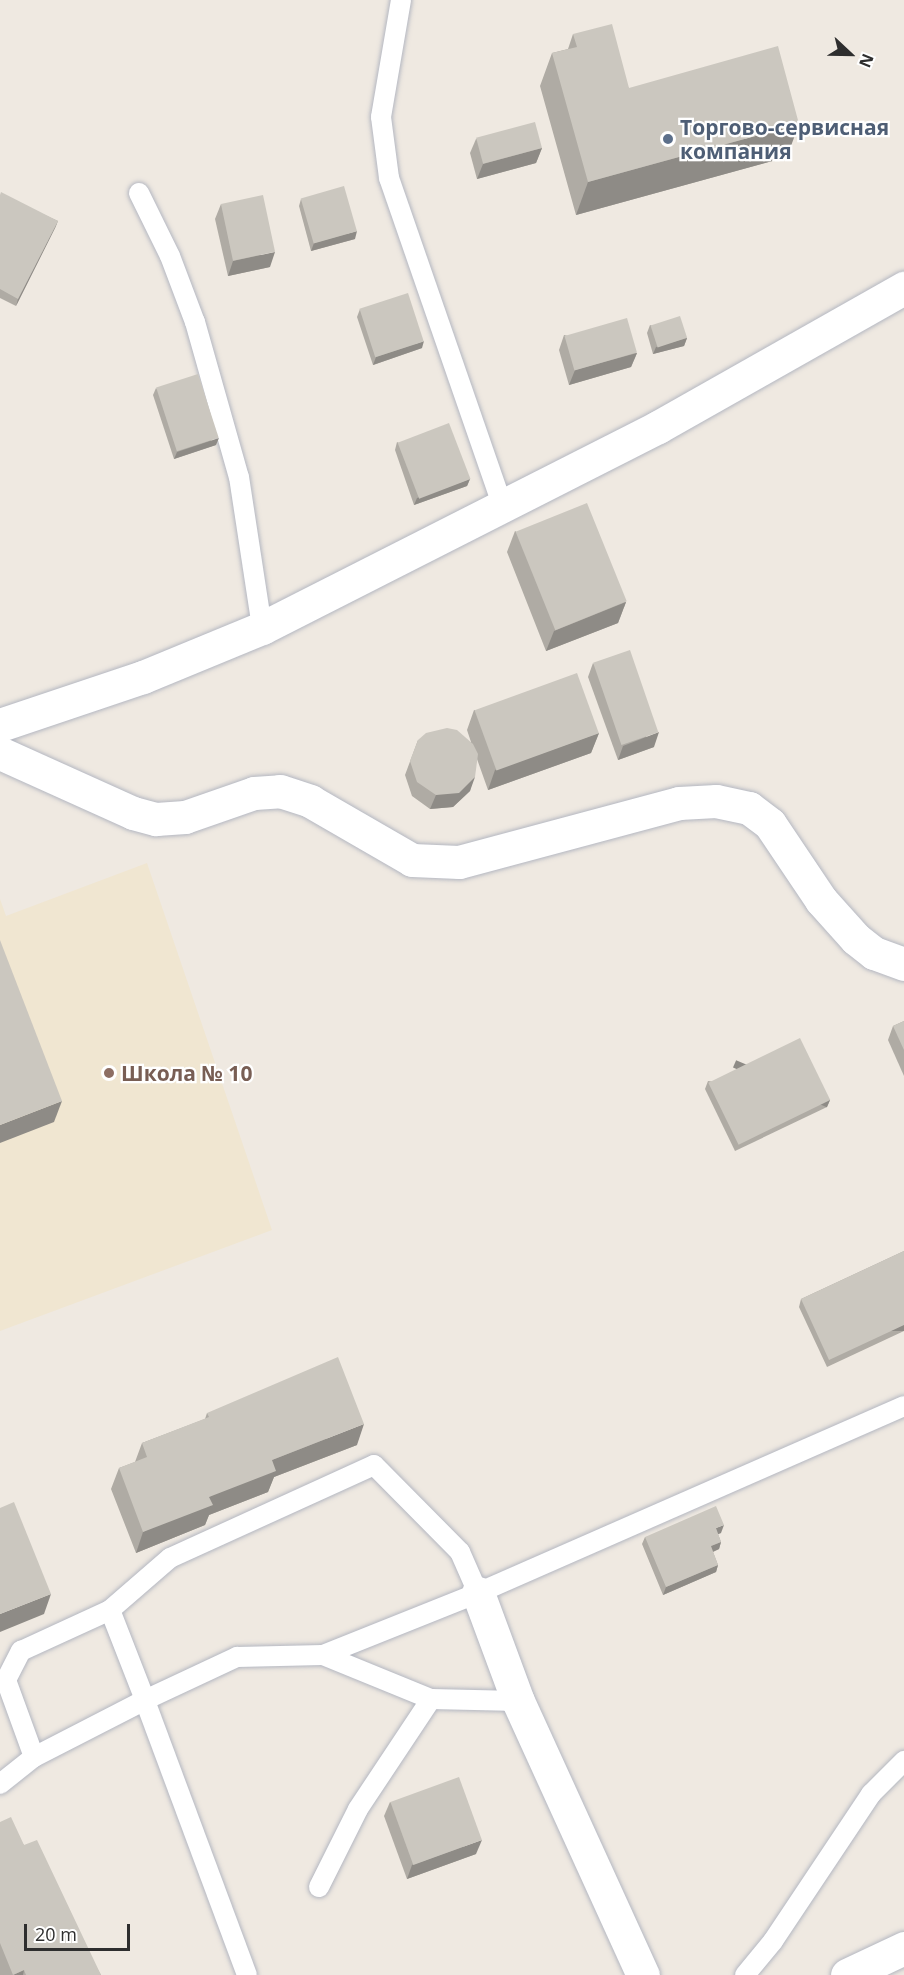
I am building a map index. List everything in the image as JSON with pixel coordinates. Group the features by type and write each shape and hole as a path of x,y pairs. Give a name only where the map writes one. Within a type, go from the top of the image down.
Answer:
{"street":[{"path":"0,725 143,677 262,628 503,508 791,354 904,288"},
{"path":"0,753 133,813 156,819 185,817 254,793 280,791 310,801 412,860 459,862 679,803 716,801 749,808 770,824 821,900 856,939 874,953 904,964"},
{"path":"478,1593 518,1701 643,1975"},
{"path":"847,1975 904,1948"}],"lane":[{"path":"401,0 381,117 389,178 503,508"},
{"path":"139,193 170,256 195,322 238,477 262,628"},
{"path":"0,1784 34,1757 145,1700 237,1657 323,1654 478,1593 904,1406"},
{"path":"34,1757 6,1680 21,1651 110,1610 170,1558 374,1465 460,1551 478,1593"},
{"path":"110,1610 247,1975"},
{"path":"323,1654 431,1699 518,1701"},
{"path":"319,1887 358,1809 431,1699"},
{"path":"745,1975 773,1941 870,1794 904,1761"}],"shaded area":[{"name":"Школа № 10","path":"147,863 272,1230 0,1331 0,899 6,916"}],"building":[{"name":"Торгово-сервисная компания","path":"612,24 629,88 778,46 799,124 588,182 552,53 577,47 573,34"},
{"path":"535,122 542,148 483,164 476,138"},
{"path":"344,186 357,231 314,244 301,198"},
{"path":"1,192 58,221 18,299 0,289"},
{"path":"263,195 275,252 233,261 221,204"},
{"path":"408,293 424,342 375,357 359,309"},
{"path":"680,316 687,338 658,347 651,326"},
{"path":"627,318 637,353 574,371 565,336"},
{"path":"198,374 219,438 177,451 156,388"},
{"path":"449,423 471,479 419,499 398,443"},
{"path":"587,503 627,601 555,630 516,532"},
{"path":"630,650 658,732 621,745 593,663"},
{"path":"577,673 599,733 496,770 475,710"},
{"path":"447,728 457,730 473,744 478,754 475,777 459,793 436,795 417,782 410,761 418,740 426,733"},
{"path":"0,940 62,1101 0,1125"},
{"path":"904,1021 904,1050 893,1026"},
{"path":"800,1038 830,1100 739,1145 708,1083"},
{"path":"904,1251 904,1325 829,1360 801,1299"},
{"path":"338,1357 364,1424 272,1460 276,1471 209,1497 213,1505 143,1532 119,1468 147,1457 142,1443 209,1417 207,1413"},
{"path":"14,1502 51,1594 0,1614 0,1508"},
{"path":"716,1506 724,1525 716,1528 721,1542 711,1546 718,1565 666,1587 645,1537"},
{"path":"459,1777 482,1840 413,1865 390,1802"},
{"path":"11,1817 24,1845 37,1840 101,1975 26,1975 24,1970 13,1975 0,1943 0,1822"}],"place":[{"name":"Торгово-сервисная компания","path":"668,139"},
{"name":"Школа № 10","path":"109,1073"}]}
